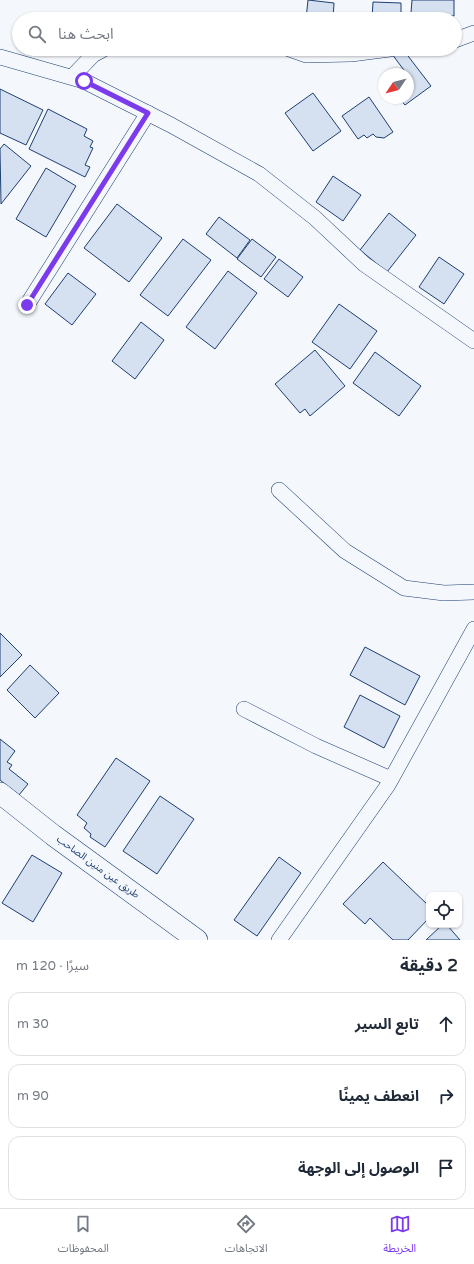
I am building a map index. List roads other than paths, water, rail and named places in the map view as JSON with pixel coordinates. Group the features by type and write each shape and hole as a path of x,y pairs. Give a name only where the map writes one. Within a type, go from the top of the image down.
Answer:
{"main road":[{"name":"طريق عين منين الصاحب","path":"0,793 53,835 197,940"}],"street":[{"path":"462,37 474,33"},
{"path":"72,77 92,56"},
{"path":"0,57 84,81 148,113 259,174 315,218 364,264 474,341"},
{"path":"27,305 148,113"},
{"path":"279,490 345,551 404,588 444,593 474,592"},
{"path":"279,940 391,779 474,629"},
{"path":"244,709 316,746 391,779"}]}
